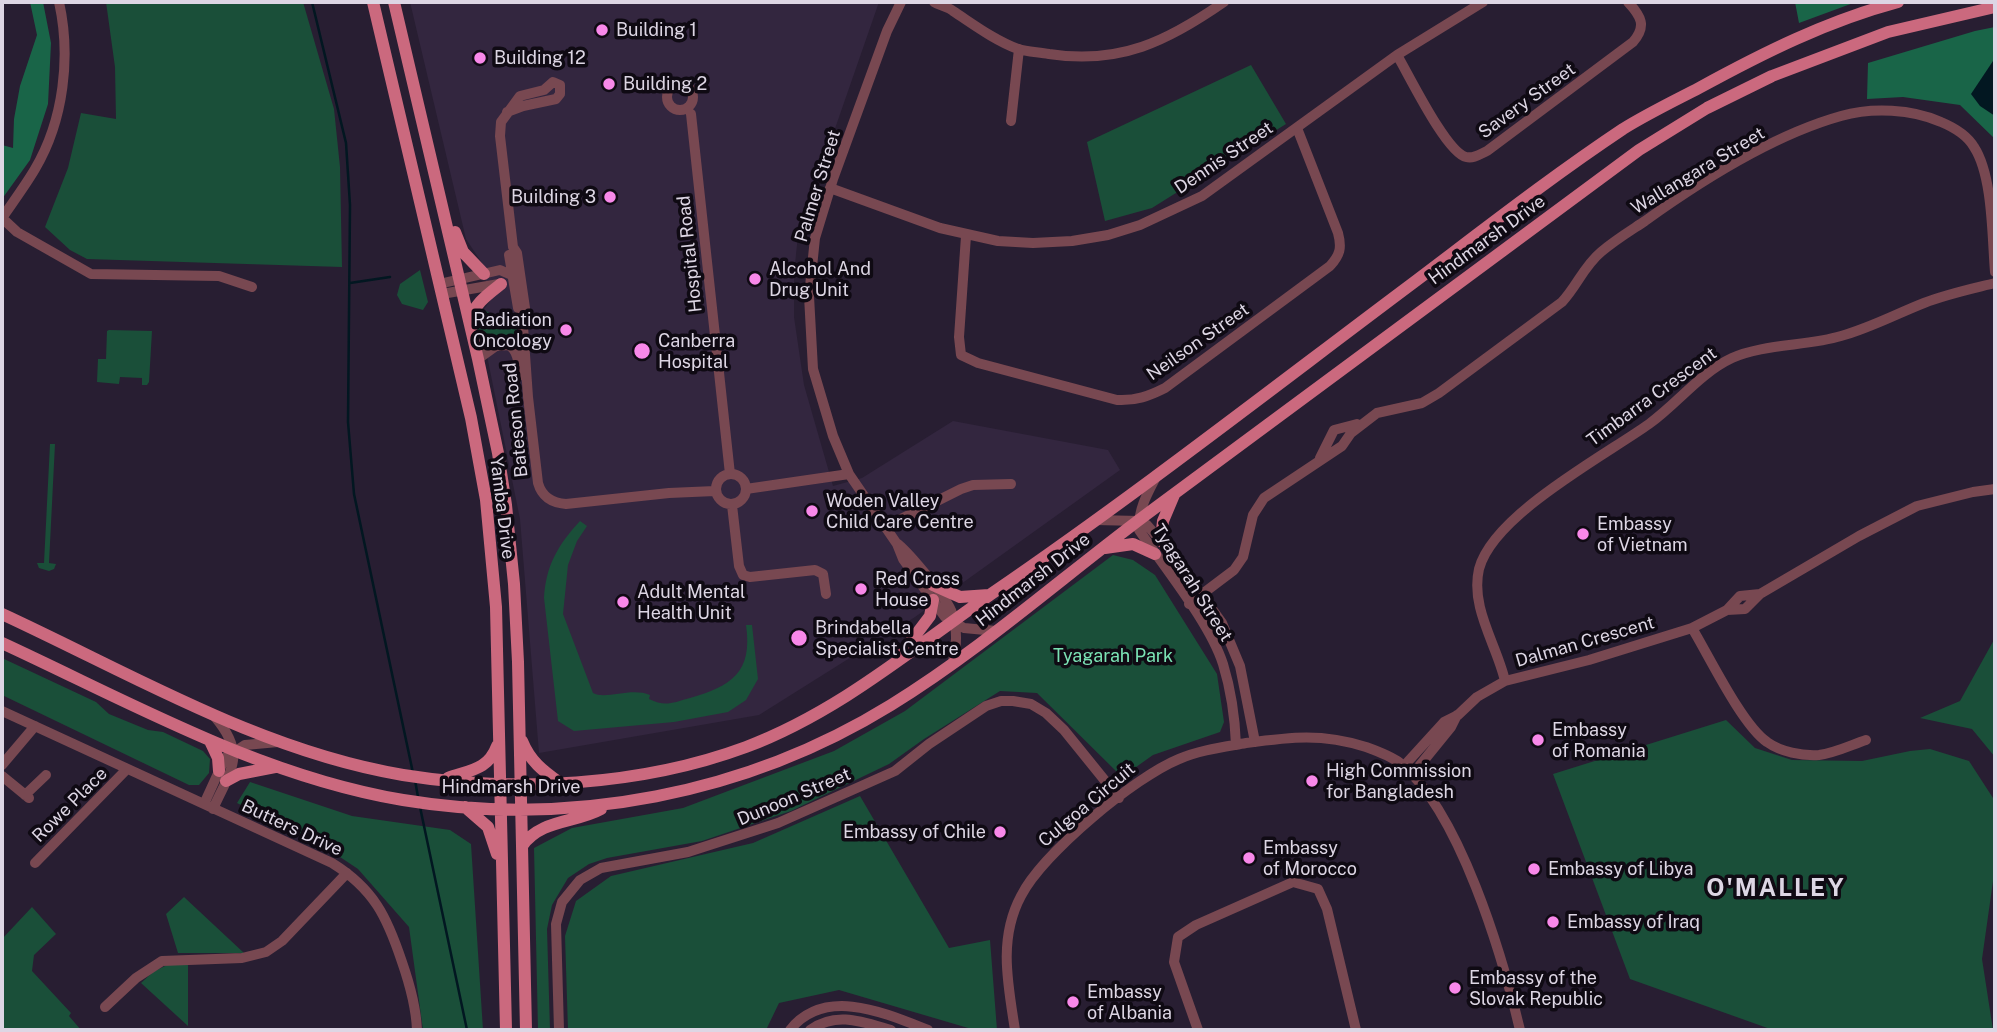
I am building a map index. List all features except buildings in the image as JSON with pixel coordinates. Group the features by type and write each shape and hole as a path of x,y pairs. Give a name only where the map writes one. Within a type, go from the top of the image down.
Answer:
{"main road":[{"name":"Yamba Drive","path":"373,2 471,418 486,500 496,607 506,1030"},
{"name":"Yamba Drive","path":"394,2 470,321 498,453 511,545 518,662 526,1030"},
{"name":"Hindmarsh Drive","path":"2,614 212,714 283,742 343,761 398,774 437,780 560,783 668,769 746,747 823,711 893,665 1158,474 1498,219 1627,127 1761,54 1829,23 1898,2"},
{"name":"Hindmarsh Drive","path":"2,643 116,699 235,751 340,786 402,800 465,807 560,808 686,791 755,771 836,736 891,705 954,662 1174,494 1639,150 1707,108 1772,76 1888,32 1995,7"},
{"path":"443,211 451,219 463,252 484,274"},
{"path":"470,321 472,311 480,301 509,278"},
{"path":"1161,541 1163,521 1174,494"},
{"path":"1102,549 1133,544 1155,554"},
{"path":"933,585 960,597 990,595"},
{"path":"893,665 930,617 933,600"},
{"path":"518,731 528,755 560,783"},
{"path":"210,741 222,776 279,767"},
{"path":"437,780 485,765 493,757 499,742"},
{"path":"522,846 533,834 559,821 597,811 611,803"},
{"path":"465,807 488,827 492,834 503,878"}],"street":[{"path":"59,2 65,49 58,115 36,167 2,218 17,232 91,274 219,276 252,288"},
{"name":"Palmer Street","path":"887,31 894,2"},
{"name":"Palmer Street","path":"901,2 887,31 830,188 816,239 809,296 812,355 821,398 849,474 897,544 903,559 945,617 964,628 996,631"},
{"path":"933,2 947,5 974,26 1019,49 1066,57 1107,56 1144,48 1188,27 1224,2"},
{"name":"Dennis Street","path":"830,188 966,236 1033,243 1072,241 1108,235 1140,225 1202,196 1397,55 1483,2"},
{"name":"Savery Street","path":"1397,55 1444,138 1455,151 1465,157 1475,157 1487,151 1633,42 1640,34 1642,22 1628,2"},
{"path":"1011,121 1019,49"},
{"path":"553,82 560,85 561,92 556,99 507,112 520,96 544,90 553,82"},
{"path":"682,84 690,88 693,95 691,109 680,110 672,107 667,100 668,91 674,85 682,84"},
{"name":"Hospital Road","path":"691,109 730,474"},
{"name":"Wallangara Street","path":"1189,604 1234,570 1242,557 1253,515 1264,498 1342,446 1351,433 1377,413 1422,403 1439,393 1562,302 1602,251 1671,202 1757,151 1810,127 1844,115 1877,111 1909,112 1933,118 1955,128 1973,145 1984,167 1995,272"},
{"name":"Bateson Road","path":"507,112 501,121 500,129 511,251 517,253 509,278 525,308 522,312 526,378 538,483 542,494 565,504 715,491"},
{"name":"Neilson Street","path":"966,236 959,337 961,355 978,363 1117,400 1132,401 1149,397 1330,267 1338,257 1341,246 1338,233 1297,128"},
{"path":"509,278 511,251"},
{"path":"461,285 484,274 509,278"},
{"path":"441,289 509,278"},
{"name":"Timbarra Crescent","path":"1505,681 1501,662 1482,614 1478,587 1480,568 1486,551 1494,538 1510,523 1588,464 1647,425 1709,372 1735,357 1839,337 1872,326 1938,297 1995,283"},
{"path":"478,359 496,346 509,345 516,352 519,369 526,378"},
{"name":"Wallangara Street","path":"1320,459 1335,430 1364,422"},
{"path":"730,474 740,477 747,489 741,501 732,505 723,503 715,491 721,478 730,474"},
{"path":"747,489 849,474"},
{"name":"Tyagarah Street","path":"1158,474 1143,500 1139,530 1203,625 1222,663 1235,724 1236,745"},
{"path":"885,527 961,489 974,485 1011,484"},
{"name":"Dalman Crescent","path":"1412,775 1458,715 1477,697 1505,681 1589,660 1692,628 1727,611 1745,610 1760,594 1859,536 1917,506 1995,489"},
{"path":"732,505 739,566 743,575 750,577 815,570 823,574 825,594"},
{"name":"Tyagarah Street","path":"1095,520 1139,521 1147,525 1222,623 1240,666 1255,742"},
{"name":"Palmer Street","path":"897,544 910,554 952,612 957,634 954,662"},
{"path":"1692,628 1738,705 1767,743 1802,754 1821,755 1866,740"},
{"name":"Dunoon Street","path":"559,1030 556,924 562,902 580,880 601,868 688,852 778,823 895,771 929,744 986,706 1001,701 1013,701 1031,704 1046,713 1064,730 1119,797"},
{"name":"Butters Drive","path":"2,711 332,863 347,873 376,901 389,923 412,992 418,1030"},
{"path":"212,714 224,729 235,751"},
{"name":"Dalman Crescent","path":"1403,767 1444,722 1458,715"},
{"path":"2,765 35,726"},
{"name":"Culgoa Circuit","path":"1014,1030 1007,980 1008,928 1021,896 1039,868 1063,844 1149,774 1180,758 1236,745 1316,736 1342,739 1398,761 1432,798 1453,837 1489,920 1520,1030"},
{"path":"209,807 222,776 225,758 244,745 283,742"},
{"name":"Rowe Place","path":"35,863 127,769"},
{"path":"2,776 27,797 47,775"},
{"path":"104,1007 136,978 162,961 242,958 267,952 282,941 347,873"},
{"path":"1198,1030 1174,962 1178,937 1196,925 1293,882 1318,889 1356,1030"},
{"path":"790,1030 808,1014 841,1005 855,1006 901,1019 928,1030"},
{"path":"810,1030 829,1020 841,1019 891,1030"}],"shaded area":[{"name":"Canberra Hospital","path":"410,2 879,2 798,235 794,274 794,317 804,385 833,486 862,478 953,421 1108,450 1120,470 915,617 759,715 539,753 520,519 479,316 490,301 482,263 466,239"}],"green space":[{"path":"30,2 43,2 51,43 48,104 30,160 2,199 2,145 13,148 14,119 20,86 37,35"},
{"path":"106,2 303,2 334,109 340,167 342,267 87,259 70,250 45,227 68,168 81,113 116,119 115,67"},
{"path":"1795,2 1856,2 1799,23"},
{"path":"1995,27 1995,139 1960,105 1903,97 1867,99 1868,63"},
{"path":"1251,65 1286,124 1152,208 1105,221 1087,142"},
{"path":"420,270 428,302 423,310 402,304 397,295 400,284"},
{"path":"479,307 495,316 510,314 513,321 517,321 517,340 500,340 482,349 476,322"},
{"path":"109,330 152,331 147,385 142,385 142,378 120,377 119,384 97,382 98,359 106,359"},
{"path":"50,444 55,444 49,563 56,564 54,569 49,571 39,568 37,563 44,563"},
{"path":"580,521 587,526 577,541 568,565 563,614 593,693 643,693 650,695 649,699 669,703 717,688 736,675 742,666 746,655 746,625 752,625 758,679 746,700 728,712 674,722 574,731 558,721 544,598 545,586 554,556"},
{"name":"Tyagarah Park","path":"1113,555 1133,560 1155,575 1217,674 1224,722 1220,732 1153,755 1122,777 1037,693 1000,691 889,764 791,811 702,841 607,858 589,864 568,878 552,905 547,929 550,1030 538,1030 534,848 572,828 683,808 834,751 905,711"},
{"path":"1995,638 1995,757 1972,729 1920,718 1960,701"},
{"path":"2,658 96,702 109,714 148,730 163,732 203,751 210,759 209,773 199,785 189,785 2,695"},
{"path":"1726,720 1755,748 1792,760 1862,761 1930,749 1969,761 1993,798 1995,808 1995,867 1982,959 1993,1030 1773,1030 1630,979 1553,774"},
{"path":"250,782 352,816 450,830 471,844 483,1030 423,1030 409,927 358,869 325,847 237,803"},
{"path":"860,796 949,948 990,940 997,1030 975,1030 839,990 779,1003 766,1030 568,1030 565,936 576,901 611,876 753,843"},
{"path":"184,897 244,953 178,953 166,914"},
{"path":"32,907 56,934 34,955 32,971 71,1013 69,1016 81,1030 2,1030 2,939"},
{"path":"169,964 188,964 188,1026 141,983 153,972"}],"water":[{"path":"1995,58 1995,116 1980,106 1971,94"}],"waterway":[{"path":"312,2 346,143 350,205 348,422 354,494 413,773"},
{"path":"350,283 390,277"},
{"path":"415,780 418,797"},
{"path":"420,807 467,1030"}],"place":[{"name":"Building 1","path":"602,30"},
{"name":"Building 12","path":"480,58"},
{"name":"Building 2","path":"609,84"},
{"name":"Building 3","path":"610,197"},
{"name":"Alcohol And Drug Unit","path":"755,279"},
{"name":"Radiation Oncology","path":"566,330"},
{"name":"Canberra Hospital","path":"642,351"},
{"name":"Woden Valley Child Care Centre","path":"812,511"},
{"name":"Embassy of Vietnam","path":"1583,534"},
{"name":"Red Cross House","path":"861,589"},
{"name":"Adult Mental Health Unit","path":"623,602"},
{"name":"Brindabella Specialist Centre","path":"799,638"},
{"name":"Embassy of Romania","path":"1538,740"},
{"name":"High Commission for Bangladesh","path":"1312,781"},
{"name":"Embassy of Chile","path":"1000,832"},
{"name":"Embassy of Morocco","path":"1249,858"},
{"name":"Embassy of Libya","path":"1534,869"},
{"name":"Embassy of Iraq","path":"1553,922"},
{"name":"Embassy of the Slovak Republic","path":"1455,988"},
{"name":"Embassy of Albania","path":"1073,1002"}],"district":[{"name":"O'MALLEY","path":"1776,889"}]}
